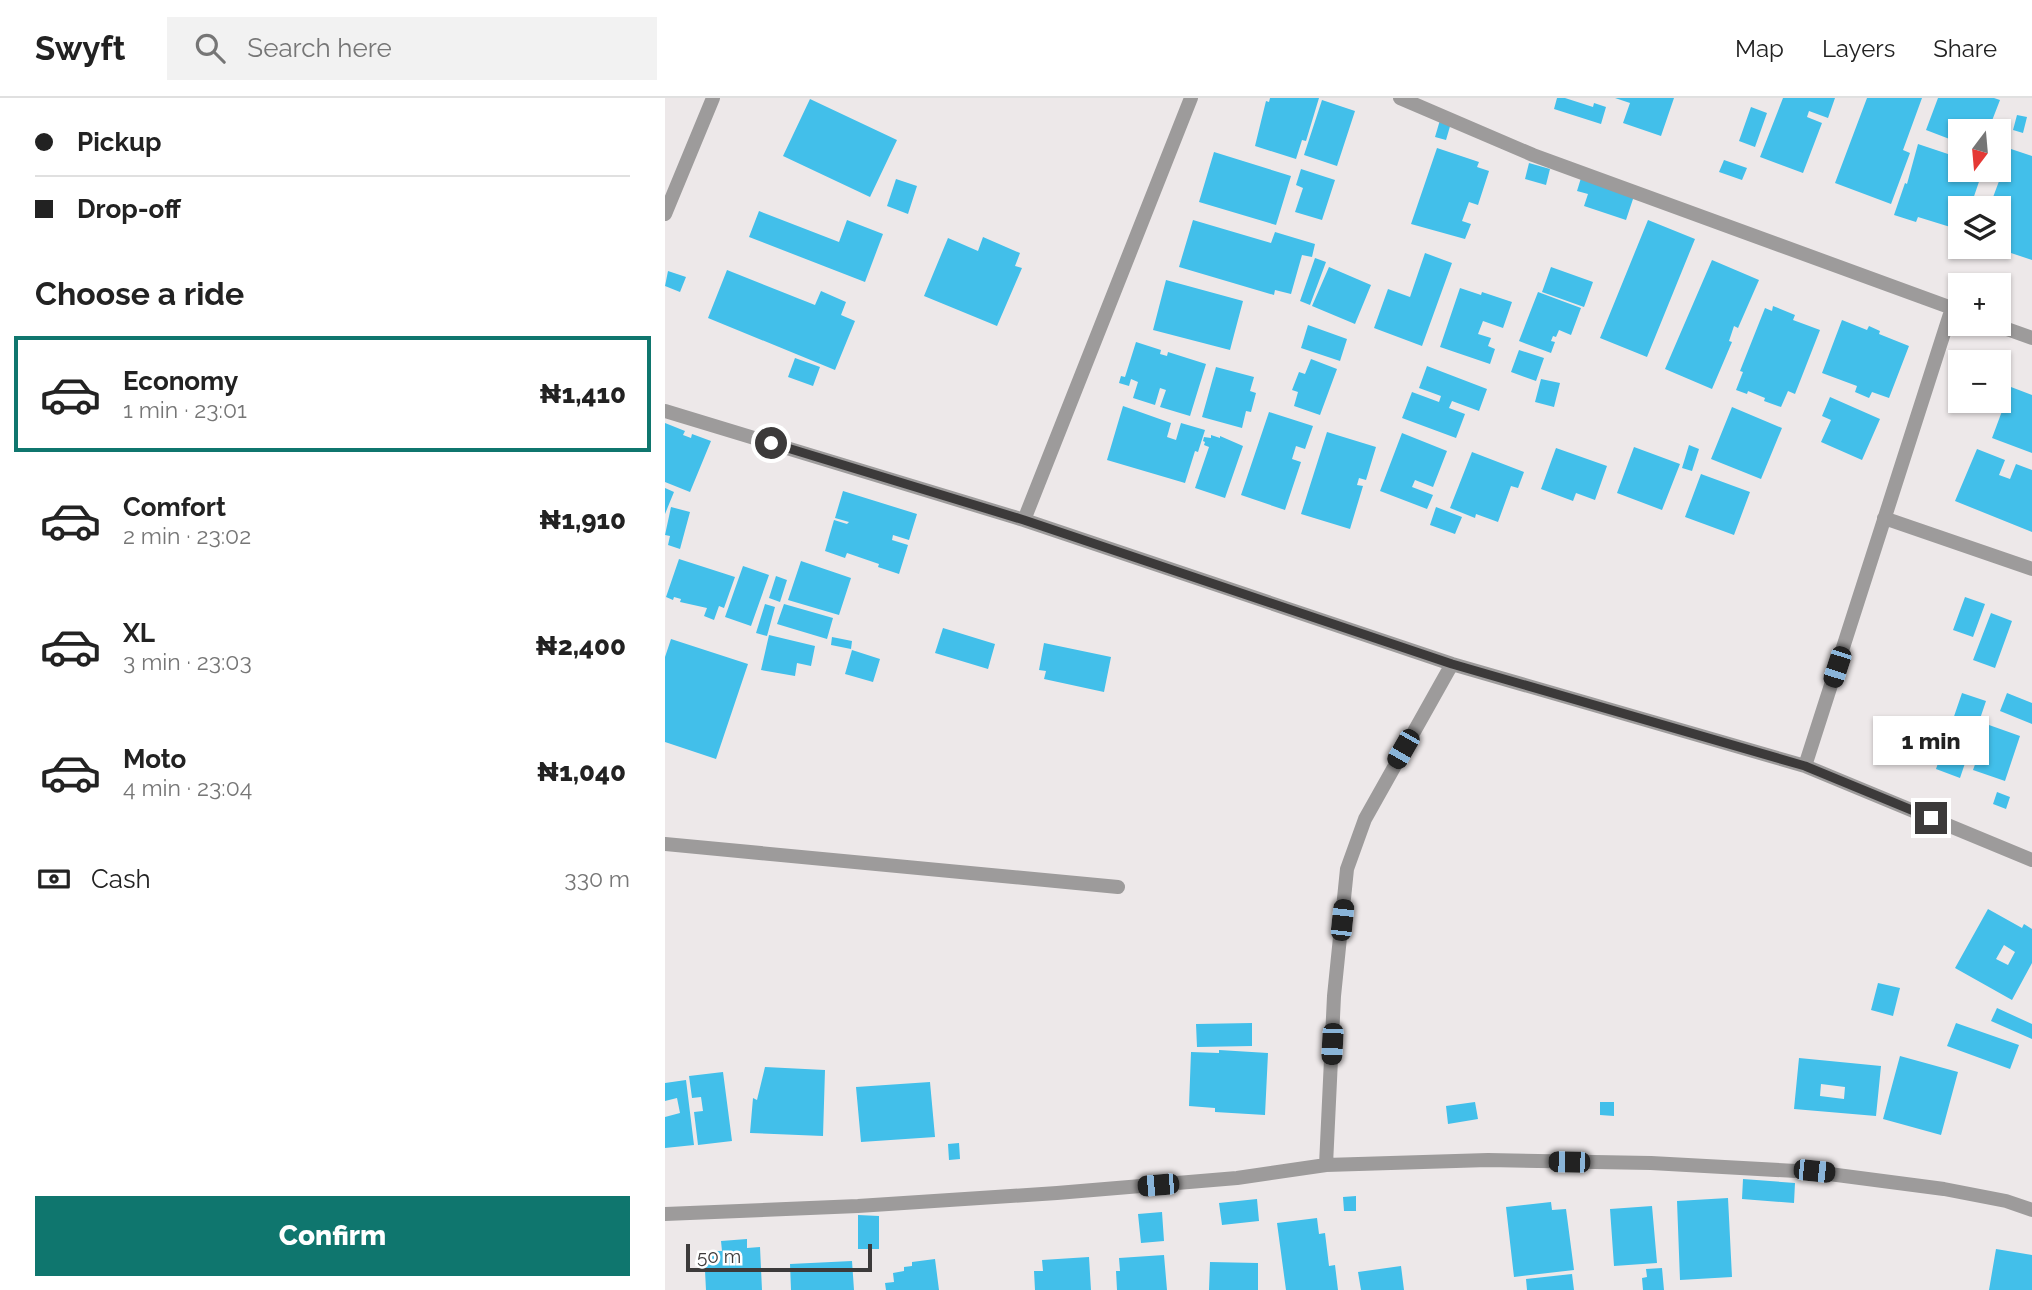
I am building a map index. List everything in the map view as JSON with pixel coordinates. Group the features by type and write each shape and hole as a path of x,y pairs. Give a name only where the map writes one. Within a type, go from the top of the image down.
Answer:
{"street":[{"path":"665,214 713,98"},
{"path":"1024,520 1191,98"},
{"path":"1400,98 1533,155 1948,307"},
{"path":"2011,330 2032,338"},
{"path":"1805,766 1884,518 1948,333"},
{"path":"665,411 1024,520 1452,664 1805,766 2032,860"},
{"path":"1884,518 2032,569"},
{"path":"1326,1165 1334,996 1347,869 1365,820 1452,664"},
{"path":"665,844 1118,887"},
{"path":"665,1214 858,1206 1057,1193 1237,1178 1326,1165 1501,1161 1651,1163 1814,1171 1944,1189 2006,1201 2032,1210"}],"building":[{"path":"1270,98 1319,98 1306,141 1302,140 1296,159 1255,146 1266,101 1269,102"},
{"path":"1557,98 1593,107 1594,103 1606,107 1601,124 1554,109"},
{"path":"1615,98 1674,98 1661,136 1623,123 1630,103"},
{"path":"1783,98 1835,98 1828,118 1809,111 1807,117 1822,123 1803,173 1760,157"},
{"path":"1867,98 1922,98 1903,150 1910,153 1891,204 1835,183"},
{"path":"1938,98 2000,100 1993,119 1948,119 1948,138 1926,130"},
{"path":"810,99 897,140 870,197 783,156"},
{"path":"1322,100 1355,111 1337,166 1304,155"},
{"path":"1751,107 1767,113 1755,147 1739,141"},
{"path":"2017,115 2027,117 2023,133 2013,130"},
{"path":"1440,120 1451,123 1446,140 1435,137"},
{"path":"1918,144 1948,154 1948,182 1979,182 1974,196 1948,196 1948,226 1918,217 1916,222 1894,215 1905,183 1907,184"},
{"path":"1437,148 1479,162 1477,167 1489,171 1478,205 1469,202 1462,221 1471,224 1465,239 1411,224"},
{"path":"2011,149 2032,156 2032,260 2011,253 2011,196 1993,196 1999,182 2011,182"},
{"path":"1214,152 1291,176 1276,225 1199,202"},
{"path":"1724,160 1747,168 1742,180 1719,172"},
{"path":"1529,163 1550,169 1546,185 1525,179"},
{"path":"1301,169 1335,180 1322,220 1295,212 1303,188 1296,185"},
{"path":"1581,178 1634,196 1626,220 1584,206 1588,194 1577,191"},
{"path":"896,179 917,186 908,214 887,206"},
{"path":"759,211 839,242 847,220 883,234 865,282 749,237"},
{"path":"1193,220 1271,243 1275,232 1315,244 1312,257 1302,255 1291,294 1275,290 1274,295 1179,267"},
{"path":"1648,220 1695,239 1647,357 1600,338"},
{"path":"983,237 1020,253 1015,266 1022,268 997,326 924,296 948,238 978,251"},
{"path":"1425,253 1452,263 1422,346 1374,328 1388,289 1410,297"},
{"path":"1315,258 1326,262 1310,305 1300,301"},
{"path":"1712,260 1759,280 1738,328 1734,326 1729,341 1732,342 1712,389 1665,369"},
{"path":"1329,267 1371,285 1355,324 1312,306"},
{"path":"1551,267 1593,282 1584,307 1542,292"},
{"path":"727,270 815,305 821,291 846,302 841,315 855,321 835,370 708,318"},
{"path":"668,271 686,277 680,292 665,286"},
{"path":"1166,280 1243,301 1230,350 1153,330"},
{"path":"1460,288 1512,302 1503,328 1483,321 1478,334 1491,338 1488,346 1495,349 1490,364 1440,347"},
{"path":"1538,292 1581,308 1571,335 1559,330 1556,337 1553,336 1551,341 1555,342 1551,353 1519,341"},
{"path":"1773,306 1795,315 1793,320 1820,330 1795,394 1788,391 1781,407 1748,391 1747,394 1736,390 1743,372 1740,371 1765,308 1772,311"},
{"path":"1842,320 1867,330 1869,326 1880,331 1879,334 1909,346 1889,398 1872,392 1869,398 1855,392 1857,386 1822,373"},
{"path":"1308,325 1347,339 1340,361 1301,348"},
{"path":"1136,342 1161,350 1160,354 1167,356 1168,352 1206,364 1190,416 1160,407 1166,390 1160,388 1155,405 1133,398 1138,382 1131,379 1129,386 1119,383 1121,376 1125,377"},
{"path":"1519,350 1544,358 1536,381 1511,372"},
{"path":"795,358 820,367 813,386 788,377"},
{"path":"1311,359 1337,369 1320,415 1294,406 1298,392 1292,390 1299,372 1305,374"},
{"path":"1427,366 1487,389 1479,411 1452,401 1449,408 1465,414 1456,438 1402,418 1412,392 1439,402 1441,396 1419,388"},
{"path":"1216,367 1254,377 1250,391 1256,393 1251,412 1246,411 1242,428 1202,417"},
{"path":"1541,379 1560,383 1554,407 1535,402"},
{"path":"2011,387 2032,395 2032,453 1992,438 2001,413 2011,413"},
{"path":"1830,397 1880,419 1862,460 1821,442 1831,420 1822,416"},
{"path":"1123,406 1171,423 1167,437 1176,440 1181,423 1205,430 1185,483 1107,460"},
{"path":"1732,407 1782,428 1761,479 1711,459"},
{"path":"1269,412 1313,426 1305,449 1296,446 1292,459 1301,462 1285,510 1241,495"},
{"path":"665,423 685,431 683,435 691,438 692,434 711,441 690,492 665,482"},
{"path":"1327,432 1376,447 1366,480 1359,478 1357,485 1363,486 1350,529 1301,514"},
{"path":"1402,433 1447,451 1433,487 1415,480 1412,487 1433,495 1427,509 1380,491"},
{"path":"1211,435 1243,446 1225,498 1195,488 1209,447 1204,445 1204,437 1211,438"},
{"path":"1689,445 1699,449 1692,471 1682,468"},
{"path":"1634,447 1680,464 1662,510 1617,493"},
{"path":"1556,448 1607,466 1595,500 1576,493 1573,501 1541,489"},
{"path":"1977,449 2005,460 1999,475 2010,479 2016,464 2032,470 2032,532 1955,501"},
{"path":"1472,452 1524,472 1518,488 1511,486 1498,522 1476,514 1475,518 1450,508"},
{"path":"1701,474 1750,492 1734,535 1685,517"},
{"path":"665,488 674,492 665,514"},
{"path":"843,491 917,514 909,540 893,535 892,540 908,545 899,574 847,553 845,558 825,551 834,520 847,524 849,522 835,518"},
{"path":"671,507 690,512 680,549 668,545 670,536 665,535"},
{"path":"1436,507 1462,517 1455,534 1430,525"},
{"path":"679,559 735,577 724,608 719,606 714,620 704,616 707,608 666,597"},
{"path":"801,561 851,578 839,615 788,600"},
{"path":"743,566 769,575 751,626 725,617"},
{"path":"776,576 787,580 780,602 769,598"},
{"path":"1965,597 1985,604 1973,637 1953,630"},
{"path":"765,604 775,607 767,636 756,633"},
{"path":"784,604 833,618 827,639 777,624"},
{"path":"1991,613 2012,621 1995,668 1973,660"},
{"path":"943,628 995,644 988,669 935,653"},
{"path":"769,635 815,646 811,666 797,663 795,676 761,670"},
{"path":"832,637 852,641 851,649 831,645"},
{"path":"671,639 748,664 716,759 665,742 665,657"},
{"path":"1044,643 1111,657 1104,692 1044,679 1046,671 1039,670"},
{"path":"852,650 880,659 873,682 845,674"},
{"path":"1962,693 1986,701 1960,778 1936,769"},
{"path":"2007,693 2032,703 2032,724 2000,711"},
{"path":"1989,725 2020,736 2005,781 1973,770"},
{"path":"1997,792 2010,797 2006,809 1993,804"},
{"path":"1988,909 2022,928 2024,924 2032,929 2032,963 2012,1000 1955,968","holes":["2004,945 2015,952 2008,965 1996,959"]},
{"path":"1878,983 1900,988 1893,1016 1871,1010"},
{"path":"1997,1008 2032,1024 2032,1039 1991,1021"},
{"path":"1252,1023 1252,1046 1197,1047 1196,1024"},
{"path":"1956,1023 2019,1045 2010,1069 1947,1046"},
{"path":"1219,1050 1268,1053 1265,1115 1215,1112 1215,1108 1189,1106 1191,1052 1219,1053"},
{"path":"1900,1056 1958,1072 1941,1135 1883,1119"},
{"path":"1799,1058 1881,1066 1876,1116 1794,1109","holes":["1821,1084 1845,1087 1844,1099 1820,1096"]},
{"path":"765,1067 825,1070 823,1136 750,1133 753,1098 757,1100"},
{"path":"723,1072 732,1141 698,1145 694,1112 703,1111 701,1097 692,1098 689,1076"},
{"path":"686,1080 694,1145 665,1148 665,1117 680,1113 677,1098 665,1101 665,1083"},
{"path":"930,1082 935,1137 861,1142 856,1087"},
{"path":"1475,1102 1478,1119 1448,1124 1446,1106"},
{"path":"1600,1102 1614,1102 1614,1116 1600,1115"},
{"path":"959,1143 960,1159 949,1160 948,1144"},
{"path":"1743,1179 1795,1183 1794,1203 1742,1199"},
{"path":"1356,1196 1356,1211 1344,1211 1343,1197"},
{"path":"1728,1198 1732,1277 1680,1280 1677,1201"},
{"path":"1257,1199 1259,1221 1222,1225 1219,1203"},
{"path":"1551,1202 1552,1210 1566,1209 1574,1270 1514,1277 1506,1207"},
{"path":"1652,1206 1657,1263 1614,1266 1610,1209"},
{"path":"1162,1212 1164,1241 1141,1243 1138,1214"},
{"path":"858,1215 879,1216 879,1249 858,1249"},
{"path":"1317,1218 1319,1234 1325,1233 1329,1266 1335,1265 1338,1290 1286,1290 1277,1223"},
{"path":"747,1239 747,1248 760,1247 762,1290 706,1290 704,1251 722,1251 721,1241"},
{"path":"1996,1249 2032,1255 2032,1290 1989,1290"},
{"path":"1164,1255 1167,1290 1117,1290 1116,1271 1120,1271 1119,1258"},
{"path":"1089,1257 1091,1290 1035,1290 1034,1271 1043,1271 1042,1260"},
{"path":"935,1259 939,1290 886,1290 885,1283 894,1282 893,1273 904,1271 904,1267 912,1266 912,1262"},
{"path":"852,1261 854,1290 791,1290 790,1264"},
{"path":"1210,1262 1258,1263 1258,1290 1209,1290"},
{"path":"1401,1266 1404,1290 1361,1290 1358,1272"},
{"path":"1662,1268 1664,1290 1643,1290 1642,1278 1647,1277 1646,1269"},
{"path":"1572,1274 1574,1290 1527,1290 1526,1279"}],"route":[{"path":"771,443 1024,520 1452,664 1805,766 1931,818"}]}
